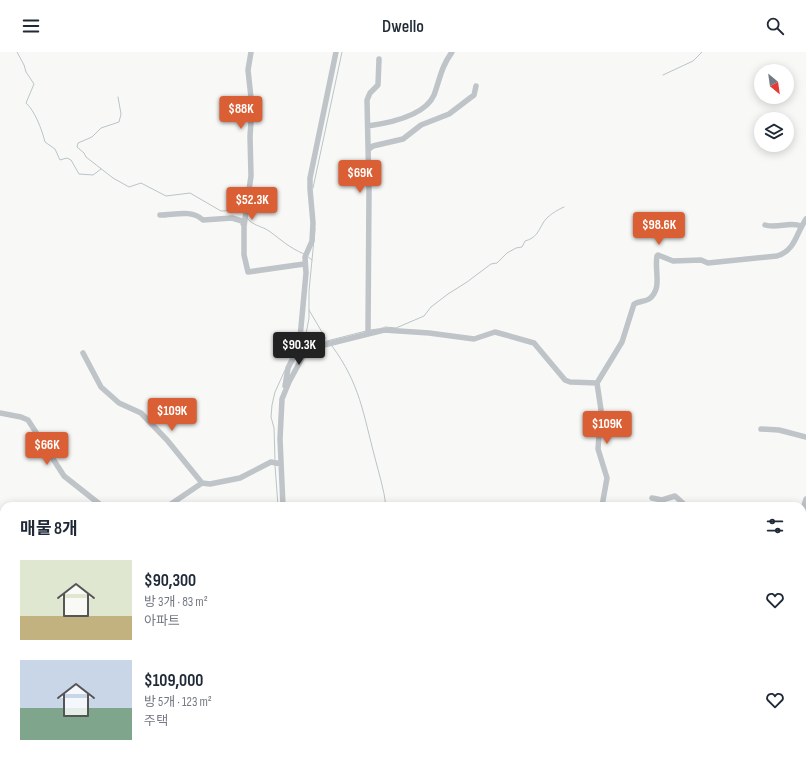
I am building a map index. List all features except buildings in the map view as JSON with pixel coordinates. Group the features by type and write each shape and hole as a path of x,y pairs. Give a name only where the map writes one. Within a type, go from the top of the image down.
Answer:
{"street":[{"path":"251,52 248,70 252,107 250,136 251,176 244,226 244,254 248,272 304,264 305,266"},
{"path":"283,502 281,415 288,368 300,338 305,257 311,246 313,223 310,178 336,52"},
{"path":"368,126 394,123 425,107 433,96 443,64 452,52"},
{"path":"368,333 369,148 367,100 370,93 378,85 379,58"},
{"path":"369,148 403,139 421,125 449,114 474,94 476,86"},
{"path":"160,216 190,213 207,220 232,218 242,221 244,226"},
{"path":"603,502 607,478 598,449 601,410 597,383 622,342 634,304 647,300 656,292 656,258 658,255 673,261 701,260 708,263 777,256 786,252 795,244 801,226 806,219"},
{"path":"765,225 801,226"},
{"path":"284,392 302,358 309,350 332,342 384,330 407,331 474,340 494,332 534,343 565,380 570,382 597,383"},
{"path":"300,338 302,344 309,350"},
{"path":"83,353 101,387 119,403 141,414 167,440 202,484"},
{"path":"0,413 21,416 28,420 64,476 97,502"},
{"path":"761,429 779,430 806,437"},
{"path":"174,502 202,484 210,484 240,478 271,462 281,464"},
{"path":"652,498 662,500 675,496 682,502"}],"waterway":[{"path":"17,52 26,72 34,84 26,103 40,126 45,142 55,149 60,160 67,158 71,160 79,174 93,175 101,169"},
{"path":"313,188 342,52"},
{"path":"663,75 693,61 702,52"},
{"path":"118,97 121,114 119,122 101,128 92,137 78,143 77,147 86,157 113,178 129,187 141,183 166,196 190,193 221,211 239,210 243,213"},
{"path":"385,327 396,328 424,316 431,307 448,294 491,264 497,263 507,253 516,248 522,247 525,241 532,238 536,234 547,218 564,207"},
{"path":"247,218 252,223 266,229 304,254"},
{"path":"300,345 305,339 309,318 309,291 315,229"},
{"path":"307,256 312,260"},
{"path":"309,310 326,339"},
{"path":"370,330 378,329"},
{"path":"296,358 307,346 366,331"},
{"path":"332,346 349,373 360,399 385,502"},
{"path":"275,460 274,428 271,417 272,405 275,392 285,370"},
{"path":"275,465 278,502"}]}
